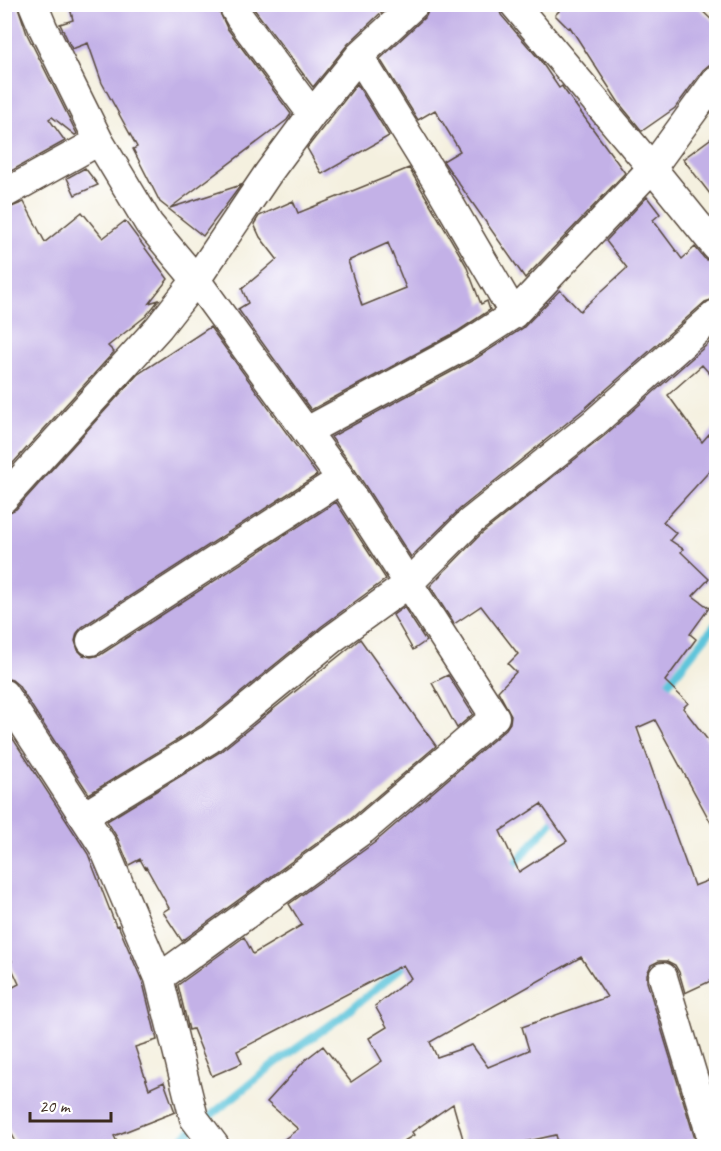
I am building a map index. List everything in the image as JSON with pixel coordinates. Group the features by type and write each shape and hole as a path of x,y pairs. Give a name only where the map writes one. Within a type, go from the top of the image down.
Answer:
{"street":[{"path":"33,4 99,141 149,224 196,280 341,479 495,717 363,830 159,978"},
{"path":"232,4 312,114"},
{"path":"4,498 159,327 196,280 269,172 359,56 416,4"},
{"path":"514,4 717,247"},
{"path":"359,56 434,177 514,314"},
{"path":"307,431 466,345 514,314 652,168 717,80"},
{"path":"4,194 99,141"},
{"path":"84,816 210,739 332,639 408,585 470,522 594,423 717,314"},
{"path":"91,641 341,479"},
{"path":"4,694 103,846 159,978 206,1134"},
{"path":"663,977 714,1146"}],"building":[{"path":"4,4 17,4 27,34 77,134 75,135 52,117 49,119 65,141 4,175"},
{"path":"69,4 216,4 227,28 291,114 287,120 170,208 241,185 203,236 160,202 133,149 137,147 102,83 88,43 72,49 60,24 73,20"},
{"path":"256,4 390,4 348,44 313,87 254,9"},
{"path":"431,4 498,4 501,15 540,60 559,88 562,86 625,173 525,278 443,161 460,151 435,110 418,120 380,59 426,16"},
{"path":"555,4 695,4 717,25 717,64 709,65 703,70 675,108 642,131 619,103 570,27 568,28 555,15 559,11"},
{"path":"357,84 389,136 322,174 307,148"},
{"path":"717,134 717,203 683,159"},
{"path":"85,168 98,185 75,195 67,178"},
{"path":"409,168 466,265 481,304 487,301 490,310 458,331 311,410 238,309 248,303 242,289 277,259 260,237 254,224 259,216 293,201 298,213","holes":["388,243 406,288 362,306 348,261"]},
{"path":"647,197 660,214 653,220 682,259 695,247 704,258 717,263 717,298 705,302 583,410 460,509 411,557 331,437 475,359 523,328 560,290 580,311 627,268 606,241"},
{"path":"24,202 45,242 82,212 103,238 125,221 168,279 149,303 159,300 146,316 108,346 114,352 4,473 4,210"},
{"path":"210,327 317,475 82,627 75,641 78,650 83,655 91,657 100,655 336,502 386,579 322,626 200,726 89,794 18,685 4,678 4,514 16,509 138,374"},
{"path":"717,336 717,382 702,365 668,395 702,442 717,425 717,463 663,522 676,533 670,540 683,549 681,552 709,579 693,596 709,608 690,634 696,639 665,681 688,703 683,708 717,752 717,834 655,720 637,728 694,886 717,877 717,978 685,993 679,972 675,965 667,961 659,961 651,965 647,974 647,982 695,1139 667,1146 559,1146 556,1135 506,1146 465,1146 453,1104 412,1132 414,1135 396,1146 275,1146 298,1129 267,1102 305,1060 323,1046 351,1082 382,1061 369,1038 387,1027 375,1006 411,978 403,965 237,1051 242,1063 212,1076 193,1029 189,1030 178,985 244,937 253,954 302,925 289,904 374,843 506,729 511,715 498,691 516,672 508,664 518,654 481,606 454,624 430,586 481,534 604,436","holes":["541,804 567,841 519,872 500,831","581,957 607,997 522,1027 529,1050 488,1067 472,1045 437,1057 430,1042"]},
{"path":"404,607 426,641 413,650 393,615"},
{"path":"360,639 436,746 353,817 182,941 163,912 169,908 146,867 140,859 129,865 107,821 220,752"},
{"path":"448,675 473,714 457,728 432,683"},
{"path":"4,725 88,854 116,926 118,925 143,983 157,1040 135,1047 149,1089 164,1082 175,1112 114,1136 119,1146 18,1146 4,1119 4,992 19,984 9,962 12,961 4,943"}],"waterway":[{"path":"662,691 716,624"},
{"path":"508,872 559,813"},
{"path":"173,1146 277,1062 340,1018 412,959"}]}
